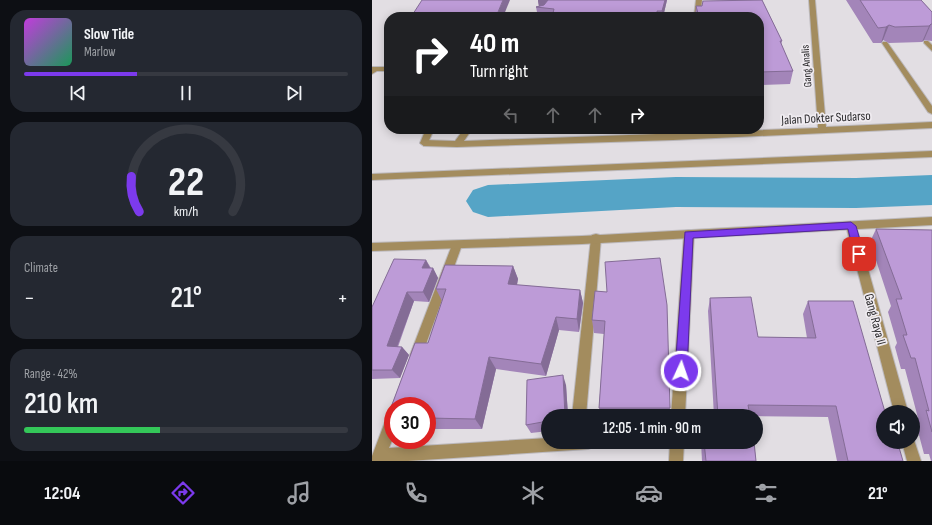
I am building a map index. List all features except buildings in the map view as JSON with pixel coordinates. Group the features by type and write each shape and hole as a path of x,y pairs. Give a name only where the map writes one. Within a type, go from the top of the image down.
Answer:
{"street":[{"path":"698,12 699,0"},
{"name":"Gang Analis","path":"812,0 822,130"},
{"path":"926,42 932,48"},
{"path":"885,43 932,112"},
{"path":"372,72 375,69 384,68"},
{"name":"Jalan Dokter Sudarso","path":"764,131 932,125"},
{"name":"Jalan Dokter Sudarso","path":"428,134 424,143 457,144 654,134"},
{"path":"457,144 464,134"},
{"path":"372,176 932,154"},
{"path":"372,247 457,245 932,222"},
{"name":"Gang Raya II","path":"851,226 899,405"},
{"path":"678,409 688,234"},
{"path":"580,409 596,238"},
{"path":"411,369 457,245"},
{"path":"384,445 379,459 541,445"},
{"path":"676,461 677,449"},
{"path":"911,449 914,461"}],"waterway":[{"path":"488,201 676,192 856,193 932,190"}],"route":[{"path":"681,371 688,234 851,226 859,254"}]}
